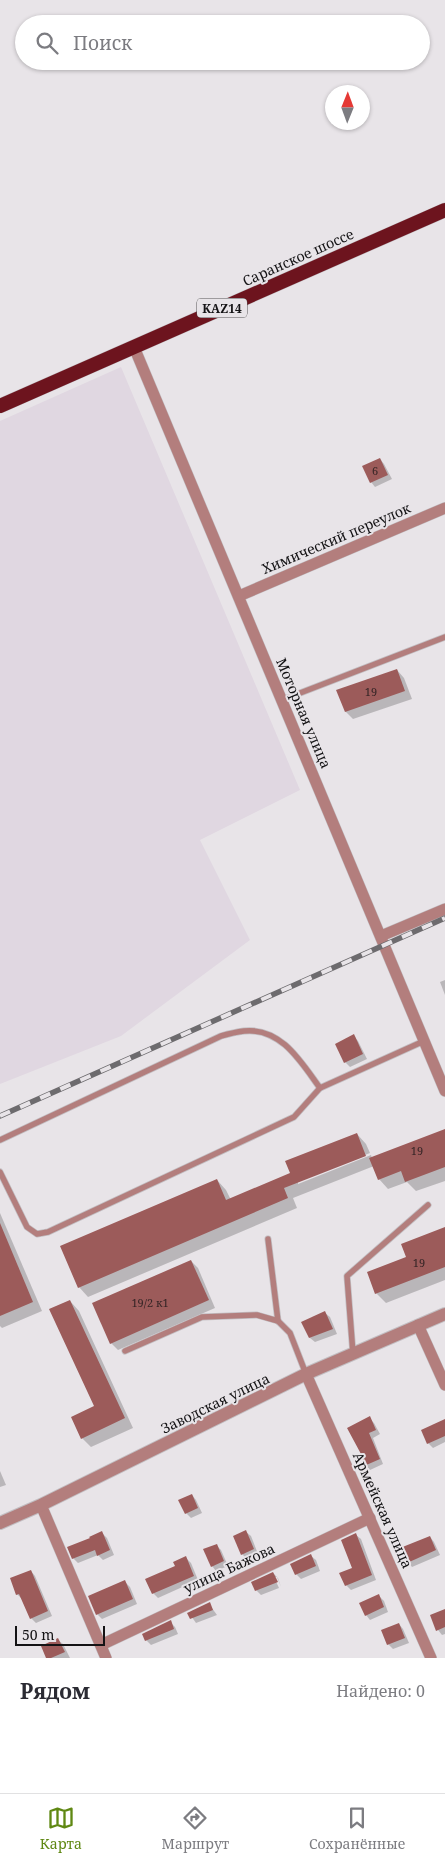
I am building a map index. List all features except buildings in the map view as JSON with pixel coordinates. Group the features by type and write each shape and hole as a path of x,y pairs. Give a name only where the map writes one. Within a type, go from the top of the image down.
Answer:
{"highway":[{"name":"Саранское шоссе","path":"0,406 445,210"}],"street":[{"name":"Моторная улица","path":"134,347 445,1091"},
{"name":"Химический переулок","path":"238,596 445,508"},
{"path":"380,936 445,909"},
{"name":"Заводская улица","path":"0,1522 41,1505 306,1374 445,1314"},
{"path":"418,1325 445,1385"},
{"name":"Армейская улица","path":"306,1374 431,1658"},
{"path":"41,1505 106,1658"},
{"name":"улица Бажова","path":"101,1645 370,1518"}],"lane":[{"path":"282,700 445,637"},
{"path":"0,1140 221,1036 244,1031 265,1032 280,1040 297,1057 320,1088"},
{"path":"0,1172 27,1227 37,1234 48,1232 294,1117 320,1088 424,1041"},
{"path":"353,1354 347,1276 428,1205"},
{"path":"268,1240 278,1321"},
{"path":"125,1351 202,1317 257,1315 278,1321 290,1333 306,1374"}],"shaded area":[{"path":"121,367 300,790 200,840 250,940 121,1036 0,1084 0,421"}],"railway":[{"path":"0,1116 445,918"}]}
